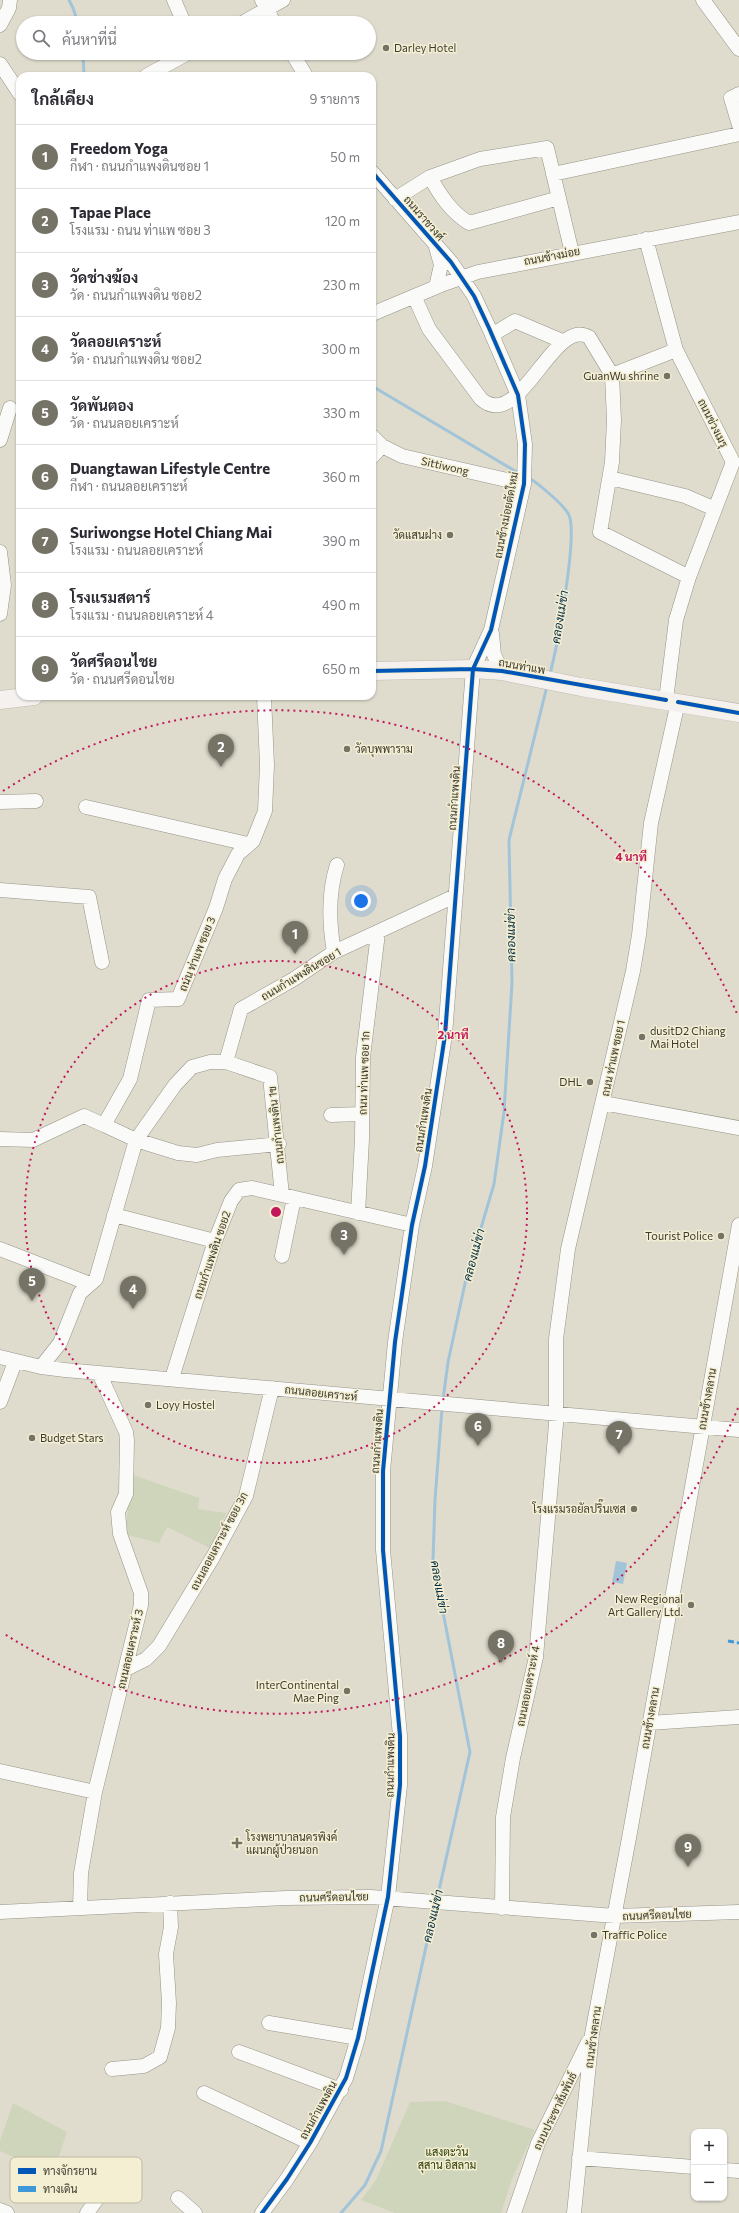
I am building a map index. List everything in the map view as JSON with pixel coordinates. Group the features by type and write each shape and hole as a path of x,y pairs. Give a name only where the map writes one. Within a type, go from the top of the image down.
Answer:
{"main road":[{"name":"ถนนท่าแพ","path":"376,670 473,669 502,671 739,713"},
{"path":"0,700 16,698"}],"street":[{"path":"0,25 9,8 10,0"},
{"path":"174,0 181,16"},
{"path":"251,16 264,5 283,0"},
{"path":"703,0 739,49"},
{"path":"264,5 270,16"},
{"path":"153,72 175,60"},
{"path":"296,60 304,72"},
{"path":"0,64 16,88"},
{"path":"735,96 739,125"},
{"path":"553,174 739,134"},
{"path":"395,199 430,177 480,160 547,148 572,252"},
{"name":"ถนนราชวงศ์","path":"376,177 451,262 461,278"},
{"path":"430,177 440,194 459,217 469,223 559,198"},
{"name":"ถนนช้างม่อย","path":"376,312 438,286 495,268 572,252 739,222"},
{"name":"ถนนข่วงเมรุ","path":"646,239 676,350 736,461 715,509 689,577 676,620 672,701"},
{"path":"435,244 441,265 438,286 464,295 491,332 515,321 562,341"},
{"name":"ถนนช้างม่อยตัดใหม่","path":"461,278 474,296 518,395 524,427 524,484 491,630 473,669"},
{"path":"414,296 429,329 481,398 494,405 518,395 562,341 581,334 589,336 612,375 614,420 610,478 600,532 689,577"},
{"path":"612,375 676,350"},
{"path":"0,440 10,408"},
{"name":"Sittiwong","path":"377,441 402,456 524,484"},
{"path":"610,478 685,496 715,509"},
{"path":"0,552 2,585 0,614"},
{"name":"ถนนช้างม่อยตัดใหม่","path":"491,630 494,655 502,671"},
{"name":"ถนนกำแพงดิน","path":"262,2213 287,2179 341,2090 358,2038 388,1897 400,1785 400,1736 383,1550 383,1471 389,1400 412,1225 426,1166 445,1035 473,669"},
{"name":"ถนน ท่าแพ ซอย 3","path":"104,1125 130,1079 149,1000 178,999 216,908 225,879 238,854 248,844 258,830 265,811 267,795 264,700"},
{"name":"ถนน ท่าแพ ซอย 1","path":"556,1415 556,1339 568,1249 603,1103 638,942 651,823 672,701"},
{"path":"0,802 36,801"},
{"path":"86,807 248,844"},
{"path":"334,952 331,934 331,885 337,865"},
{"path":"0,890 90,897 102,962"},
{"name":"ถนนกำแพงดินซอย 1","path":"226,1062 241,1009 294,979 334,952 378,933 402,919 455,896"},
{"name":"ถนน ท่าแพ ซอย 1ก","path":"358,1213 363,1057 378,933"},
{"path":"41,1367 60,1343 80,1293 96,1279 136,1140 175,1085 192,1067 210,1062 226,1062"},
{"name":"ถนนกำแพงดิน 1ข","path":"226,1062 270,1077 288,1196 282,1256"},
{"path":"603,1103 739,1128"},
{"path":"331,1115 362,1114"},
{"path":"0,1139 33,1140 84,1116 136,1140 178,1153 197,1155 217,1150 279,1144"},
{"name":"ถนนกำแพงดิน ซอย2","path":"172,1378 215,1241 231,1201 239,1190 252,1188 412,1225"},
{"path":"114,1215 215,1241"},
{"name":"ถนนช้างคลาน","path":"574,2213 592,2034 615,1916 702,1427 734,1285 739,1225"},
{"path":"0,1249 90,1284"},
{"path":"60,1343 65,1370"},
{"name":"ถนนลอยเคราะห์","path":"0,1357 15,1362 65,1370 172,1378 389,1400 739,1430"},
{"path":"0,1402 15,1362"},
{"name":"ถนนลอยเคราะห์ 3","path":"80,1908 81,1873 95,1792 139,1617 141,1593 120,1534 118,1512 126,1494 126,1432 99,1373"},
{"name":"ถนนลอยเคราะห์ ซอย 3ก","path":"126,1669 146,1659 159,1646 213,1557 246,1496 272,1388"},
{"name":"ถนนลอยเคราะห์ 4","path":"502,1908 503,1817 513,1758 536,1656 556,1415"},
{"path":"649,1723 739,1717"},
{"path":"0,1771 95,1792"},
{"name":"ถนนศรีดอนไชย","path":"0,1912 286,1898 388,1897 502,1908 615,1916 739,1912"},
{"path":"112,2069 144,2066 160,2057 168,2028 166,1954 171,1927 170,1903"},
{"path":"269,2023 358,2038"},
{"name":"ถนนประชาสัมพันธ์","path":"514,2213 538,2143 592,2034"},
{"path":"239,2052 341,2090"},
{"path":"204,2093 310,2143"},
{"path":"579,2158 691,2167"},
{"path":"727,2170 739,2171"},
{"path":"178,2198 195,2213"},
{"path":"87,2213 94,2203"},
{"path":"0,2210 7,2213"}],"green space":[{"path":"130,1474 199,1498 198,1509 226,1513 210,1548 167,1527 159,1543 124,1534 128,1510"},
{"name":"แสงตะวัน สุสาน อิสลาม","path":"445,2101 535,2130 512,2179 501,2213 395,2213 361,2200 376,2180 410,2102"},
{"path":"13,2103 67,2132 59,2157 14,2157 0,2151 0,2141"}],"water":[{"path":"616,1561 627,1563 623,1584 612,1582"}],"waterway":[{"name":"คลองแม่ข่า","path":"69,0 76,16"},
{"name":"คลองแม่ข่า","path":"83,60 84,72"},
{"name":"คลองแม่ข่า","path":"376,388 520,474"},
{"name":"คลองแม่ข่า","path":"529,478 557,500 569,515 571,527 571,545 566,592 550,674"},
{"name":"คลองแม่ข่า","path":"443,1400 448,1362 466,1279 494,1184 504,1112 512,983 509,840 547,686"},
{"name":"คลองแม่ข่า","path":"437,1899 470,1752 433,1560 435,1500 442,1408"},
{"name":"คลองแม่ข่า","path":"341,2213 365,2185 381,2151 435,1906"}],"marked path":[{"path":"728,1641 739,1643"}],"cycle path":[{"path":"262,2213 287,2179 310,2143 346,2078 358,2038 388,1897 400,1785 400,1736 383,1550 383,1471 395,1342 412,1225 425,1166 445,1035 473,669 491,630 524,484 525,444 518,395 474,296 451,262 376,177"},
{"path":"376,671 473,669 502,671 666,700"},
{"path":"678,702 739,713"}],"place":[{"name":"Darley Hotel","path":"386,48"},
{"name":"GuanWu shrine","path":"667,376"},
{"name":"วัดแสนฝาง","path":"450,535"},
{"name":"วัดบุพพาราม","path":"347,749"},
{"name":"Tapae Place","path":"221,767"},
{"name":"Freedom Yoga","path":"295,954"},
{"name":"dusitD2 Chiang Mai Hotel","path":"642,1037"},
{"name":"DHL","path":"590,1082"},
{"name":"Tourist Police","path":"721,1236"},
{"name":"วัดช่างฆ้อง","path":"344,1255"},
{"name":"วัดพันตอง","path":"32,1301"},
{"name":"วัดลอยเคราะห์","path":"133,1309"},
{"name":"Loyy Hostel","path":"148,1405"},
{"name":"Budget Stars","path":"32,1438"},
{"name":"Duangtawan Lifestyle Centre","path":"478,1446"},
{"name":"Suriwongse Hotel Chiang Mai","path":"619,1454"},
{"name":"โรงแรมรอยัลปริ๊นเซส","path":"634,1509"},
{"name":"New Regional Art Gallery Ltd.","path":"691,1605"},
{"name":"โรงแรมสตาร์","path":"501,1663"},
{"name":"InterContinental Mae Ping","path":"347,1691"},
{"name":"โรงพยาบาลนครพิงค์ แผนกผู้ป่วยนอก","path":"237,1843"},
{"name":"วัดศรีดอนไชย","path":"688,1867"},
{"name":"Traffic Police","path":"594,1935"}]}
